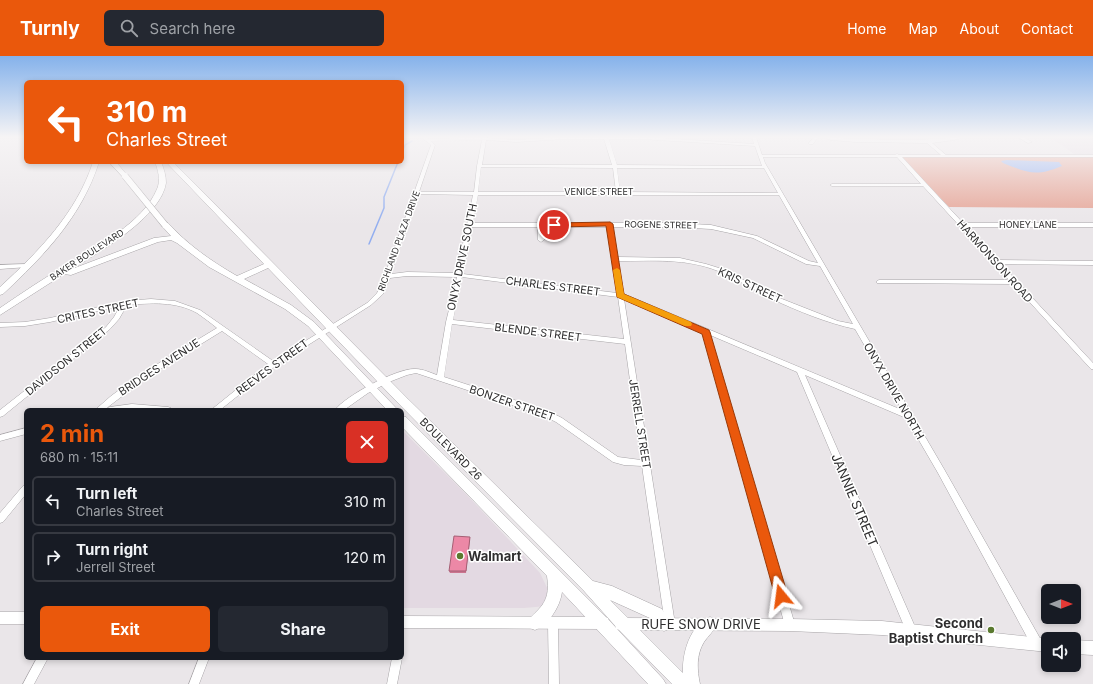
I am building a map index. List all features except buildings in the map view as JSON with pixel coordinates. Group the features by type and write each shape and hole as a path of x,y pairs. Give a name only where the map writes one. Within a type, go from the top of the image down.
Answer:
{"main road":[{"path":"0,292 53,237 74,210 84,194 94,166"},
{"path":"116,166 180,241 212,265 288,307 320,333 391,408"},
{"name":"BAKER BOULEVARD","path":"0,312 114,239 136,221 154,202 161,188 162,172 160,166"},
{"name":"BOULEVARD 26","path":"174,166 384,382 589,586 623,624 683,684"},
{"path":"41,285 157,240 171,238 180,241"},
{"path":"237,279 270,264"},
{"name":"BOULEVARD 26","path":"404,422 602,624 658,684"},
{"path":"467,485 479,477"},
{"path":"535,623 548,610 554,599 556,591 553,574"},
{"path":"589,586 607,591 657,614 667,624"},
{"path":"0,618 24,618"},
{"name":"RUFE SNOW DRIVE","path":"404,623 790,625 910,629 1041,644"},
{"path":"692,684 689,668 690,656 701,632 710,624"},
{"path":"1081,647 1093,648"}],"street":[{"name":"RICHLAND PLAZA DRIVE","path":"330,327 375,299 384,286 425,166"},
{"name":"ONYX DRIVE SOUTH","path":"440,378 449,322 460,275 476,192 479,166"},
{"path":"615,166 618,192"},
{"path":"638,166 765,168"},
{"name":"HARMONSON ROAD","path":"908,166 1093,367"},
{"name":"ONYX DRIVE NORTH","path":"765,168 1041,641"},
{"path":"832,185 925,185"},
{"name":"VENICE STREET","path":"416,193 618,192 781,194"},
{"name":"JERRELL STREET","path":"610,224 646,463 667,624"},
{"name":"ROGENE STREET","path":"469,225 690,225 722,229 756,237 808,263 822,265"},
{"path":"540,225 541,240"},
{"name":"HONEY LANE","path":"963,225 1093,225"},
{"name":"KRIS STREET","path":"615,259 680,260 704,265 720,270 775,298 837,323 858,327"},
{"path":"997,262 1093,263"},
{"path":"0,267 26,266"},
{"name":"CHARLES STREET","path":"388,276 407,274 460,275 620,295 800,372 909,416"},
{"path":"879,282 1015,282"},
{"name":"CRITES STREET","path":"0,325 37,323 125,303 150,300 180,303 198,311 273,364"},
{"name":"DAVIDSON STREET","path":"0,414 108,328 117,318 125,303"},
{"name":"BLENDE STREET","path":"449,322 627,342"},
{"name":"REEVES STREET","path":"218,408 273,364 330,327"},
{"name":"BRIDGES AVENUE","path":"101,408 149,372 222,328"},
{"path":"706,332 790,625"},
{"name":"BONZER STREET","path":"342,408 358,395 371,388 404,372 416,371 545,413 559,420 616,460 646,463"},
{"name":"JANNIE STREET","path":"800,372 910,629"},
{"path":"125,408 144,408"},
{"path":"0,438 24,432"},
{"path":"0,519 24,490"},
{"path":"554,623 554,684"},
{"path":"28,684 42,660"},
{"path":"194,684 203,660"},
{"path":"392,684 397,660"}],"shaded area":[{"path":"910,166 1093,166 1093,208 949,207"},
{"path":"404,432 467,495 540,573 549,592 547,606 524,608 404,608"}],"water":[{"path":"1012,166 1061,166 1038,173"}],"waterway":[{"path":"369,244 384,208 384,197 396,166"}],"slow traffic":[{"path":"617,270 620,295 688,324"}],"place":[{"name":"Walmart","path":"460,556"},
{"name":"Second Baptist Church","path":"991,630"}],"route":[{"path":"554,225 610,224 620,295 706,332 781,596"}]}
